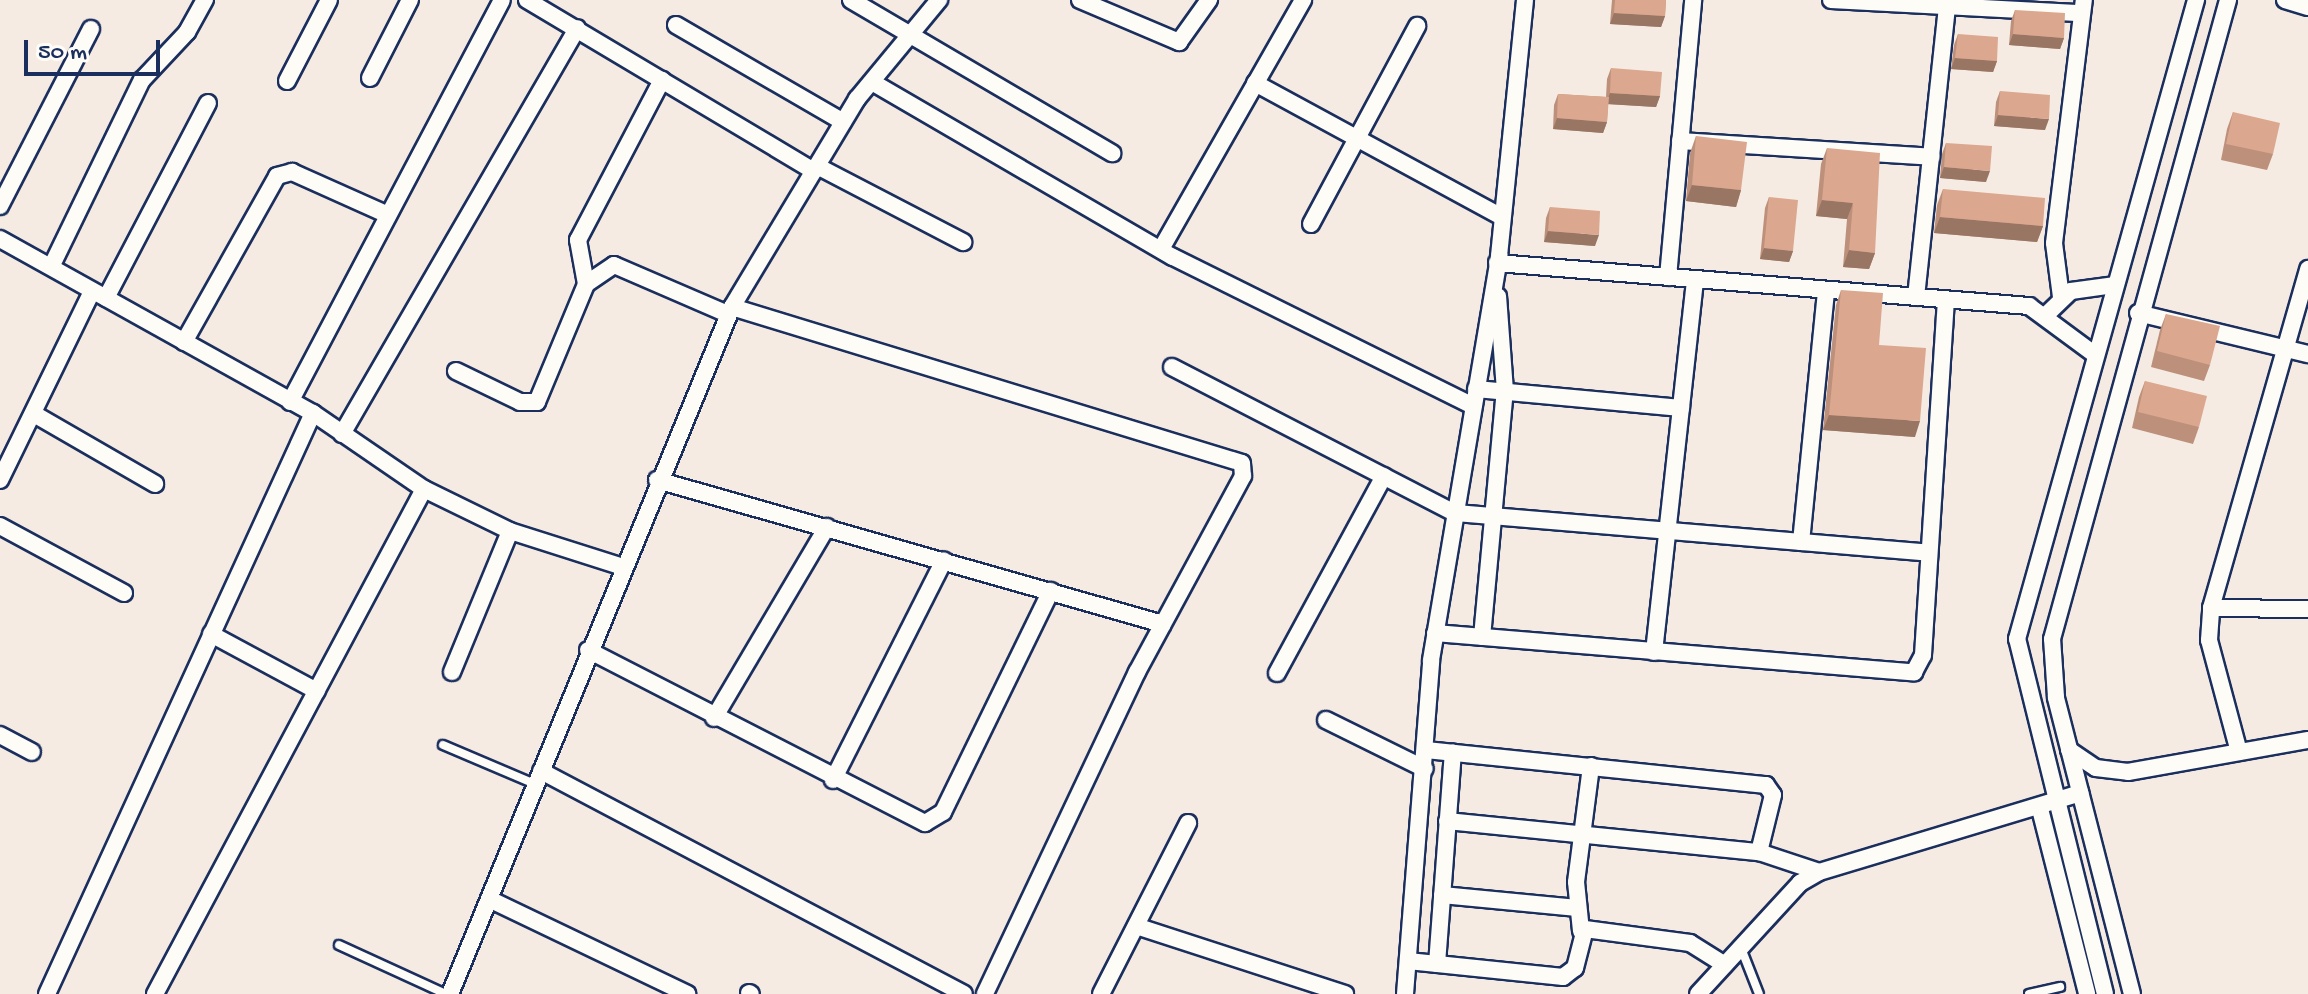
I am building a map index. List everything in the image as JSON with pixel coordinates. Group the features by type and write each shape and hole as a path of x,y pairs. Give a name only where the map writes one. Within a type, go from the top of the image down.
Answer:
{"street":[{"path":"52,265 142,80 187,32 205,0"},
{"path":"287,81 329,0"},
{"path":"370,78 410,0"},
{"path":"290,402 502,0"},
{"path":"527,0 816,168 963,242"},
{"path":"851,0 1112,153"},
{"path":"448,994 538,778 620,566 730,310 843,122 939,0"},
{"path":"1080,0 1179,42 1209,0"},
{"path":"1161,249 1303,0"},
{"path":"1668,277 1693,0"},
{"path":"1831,0 1947,6 2083,7 2054,243 2061,297"},
{"path":"2087,994 2017,639 2094,354 2196,0"},
{"path":"2132,994 2069,750 2051,670 2052,639 2138,313 2228,0"},
{"path":"2285,0 2308,7"},
{"path":"1405,994 1435,633 1497,268 1521,2"},
{"path":"1916,297 1947,6"},
{"path":"676,25 843,122"},
{"path":"1311,224 1417,26"},
{"path":"342,434 577,28"},
{"path":"0,206 91,29"},
{"path":"456,371 520,402 537,402 586,284 578,240 662,80"},
{"path":"872,82 1161,249 1473,406"},
{"path":"1255,83 1502,217"},
{"path":"0,480 99,295 208,103"},
{"path":"1680,141 1931,157"},
{"path":"184,342 277,176 292,172 388,215"},
{"path":"1,242 52,265 99,295 313,413 424,489 510,531 620,566"},
{"path":"586,284 614,265 730,310 1242,463 1243,476 1163,624 985,994"},
{"path":"1497,268 1668,277 2029,306 2094,354"},
{"path":"1482,637 1505,391 1497,268"},
{"path":"2239,752 2209,640 2211,608 2308,269"},
{"path":"1654,652 1695,279"},
{"path":"2045,316 2061,297 2114,285"},
{"path":"1801,542 1826,290"},
{"path":"1435,633 1914,672 1923,655 1927,553 1946,300"},
{"path":"2138,313 2284,353 2308,354"},
{"path":"1172,367 1455,513 1927,553"},
{"path":"1476,389 1681,408"},
{"path":"47,994 313,413"},
{"path":"34,414 155,484"},
{"path":"1277,673 1384,476"},
{"path":"657,480 1163,624"},
{"path":"155,994 424,489"},
{"path":"0,526 124,593"},
{"path":"714,718 827,527"},
{"path":"452,672 510,531"},
{"path":"833,780 944,560"},
{"path":"588,650 914,822 935,819 1051,591"},
{"path":"2211,608 2308,609"},
{"path":"211,634 317,691"},
{"path":"1326,720 1425,769"},
{"path":"0,735 32,752"},
{"path":"2069,750 2111,773 2308,740"},
{"path":"1426,750 1766,785 1773,795 1759,852"},
{"path":"1437,964 1453,753"},
{"path":"1408,961 1563,977 1575,968 1581,931 1577,908 1591,766"},
{"path":"538,778 964,994"},
{"path":"1698,994 1819,872 2048,806 2080,793"},
{"path":"2048,806 2105,994"},
{"path":"1447,821 1759,852 1819,872"},
{"path":"1101,994 1188,823"},
{"path":"1442,895 1577,908"},
{"path":"489,899 687,994"},
{"path":"1136,926 1345,994"},
{"path":"1581,931 1690,943 1725,965"},
{"path":"924,994 932,977"}],"lane":[{"path":"443,745 538,778"},
{"path":"339,945 448,994"},
{"path":"1741,948 1759,994"},
{"path":"2029,994 2060,987"}],"building":[{"path":"1615,0 1666,0 1665,16 1614,13"},
{"path":"2015,10 2065,13 2064,38 2013,34"},
{"path":"1958,34 1998,37 1997,61 1955,58"},
{"path":"1611,68 1662,72 1660,96 1610,93"},
{"path":"2000,91 2050,95 2049,119 1998,115"},
{"path":"1558,94 1609,97 1607,122 1557,118"},
{"path":"2233,112 2280,123 2273,154 2226,144"},
{"path":"1696,136 1747,142 1741,190 1692,185"},
{"path":"1946,143 1992,146 1990,171 1944,167"},
{"path":"1827,148 1880,153 1875,253 1849,250 1853,203 1822,200"},
{"path":"1943,189 2045,198 2043,226 1940,217"},
{"path":"1769,197 1798,200 1793,251 1764,248"},
{"path":"1550,207 1600,211 1599,235 1548,231"},
{"path":"1841,290 1883,293 1879,345 1926,348 1920,421 1829,415"},
{"path":"2166,314 2220,326 2210,365 2157,351"},
{"path":"2145,381 2207,396 2199,427 2138,412"}]}
